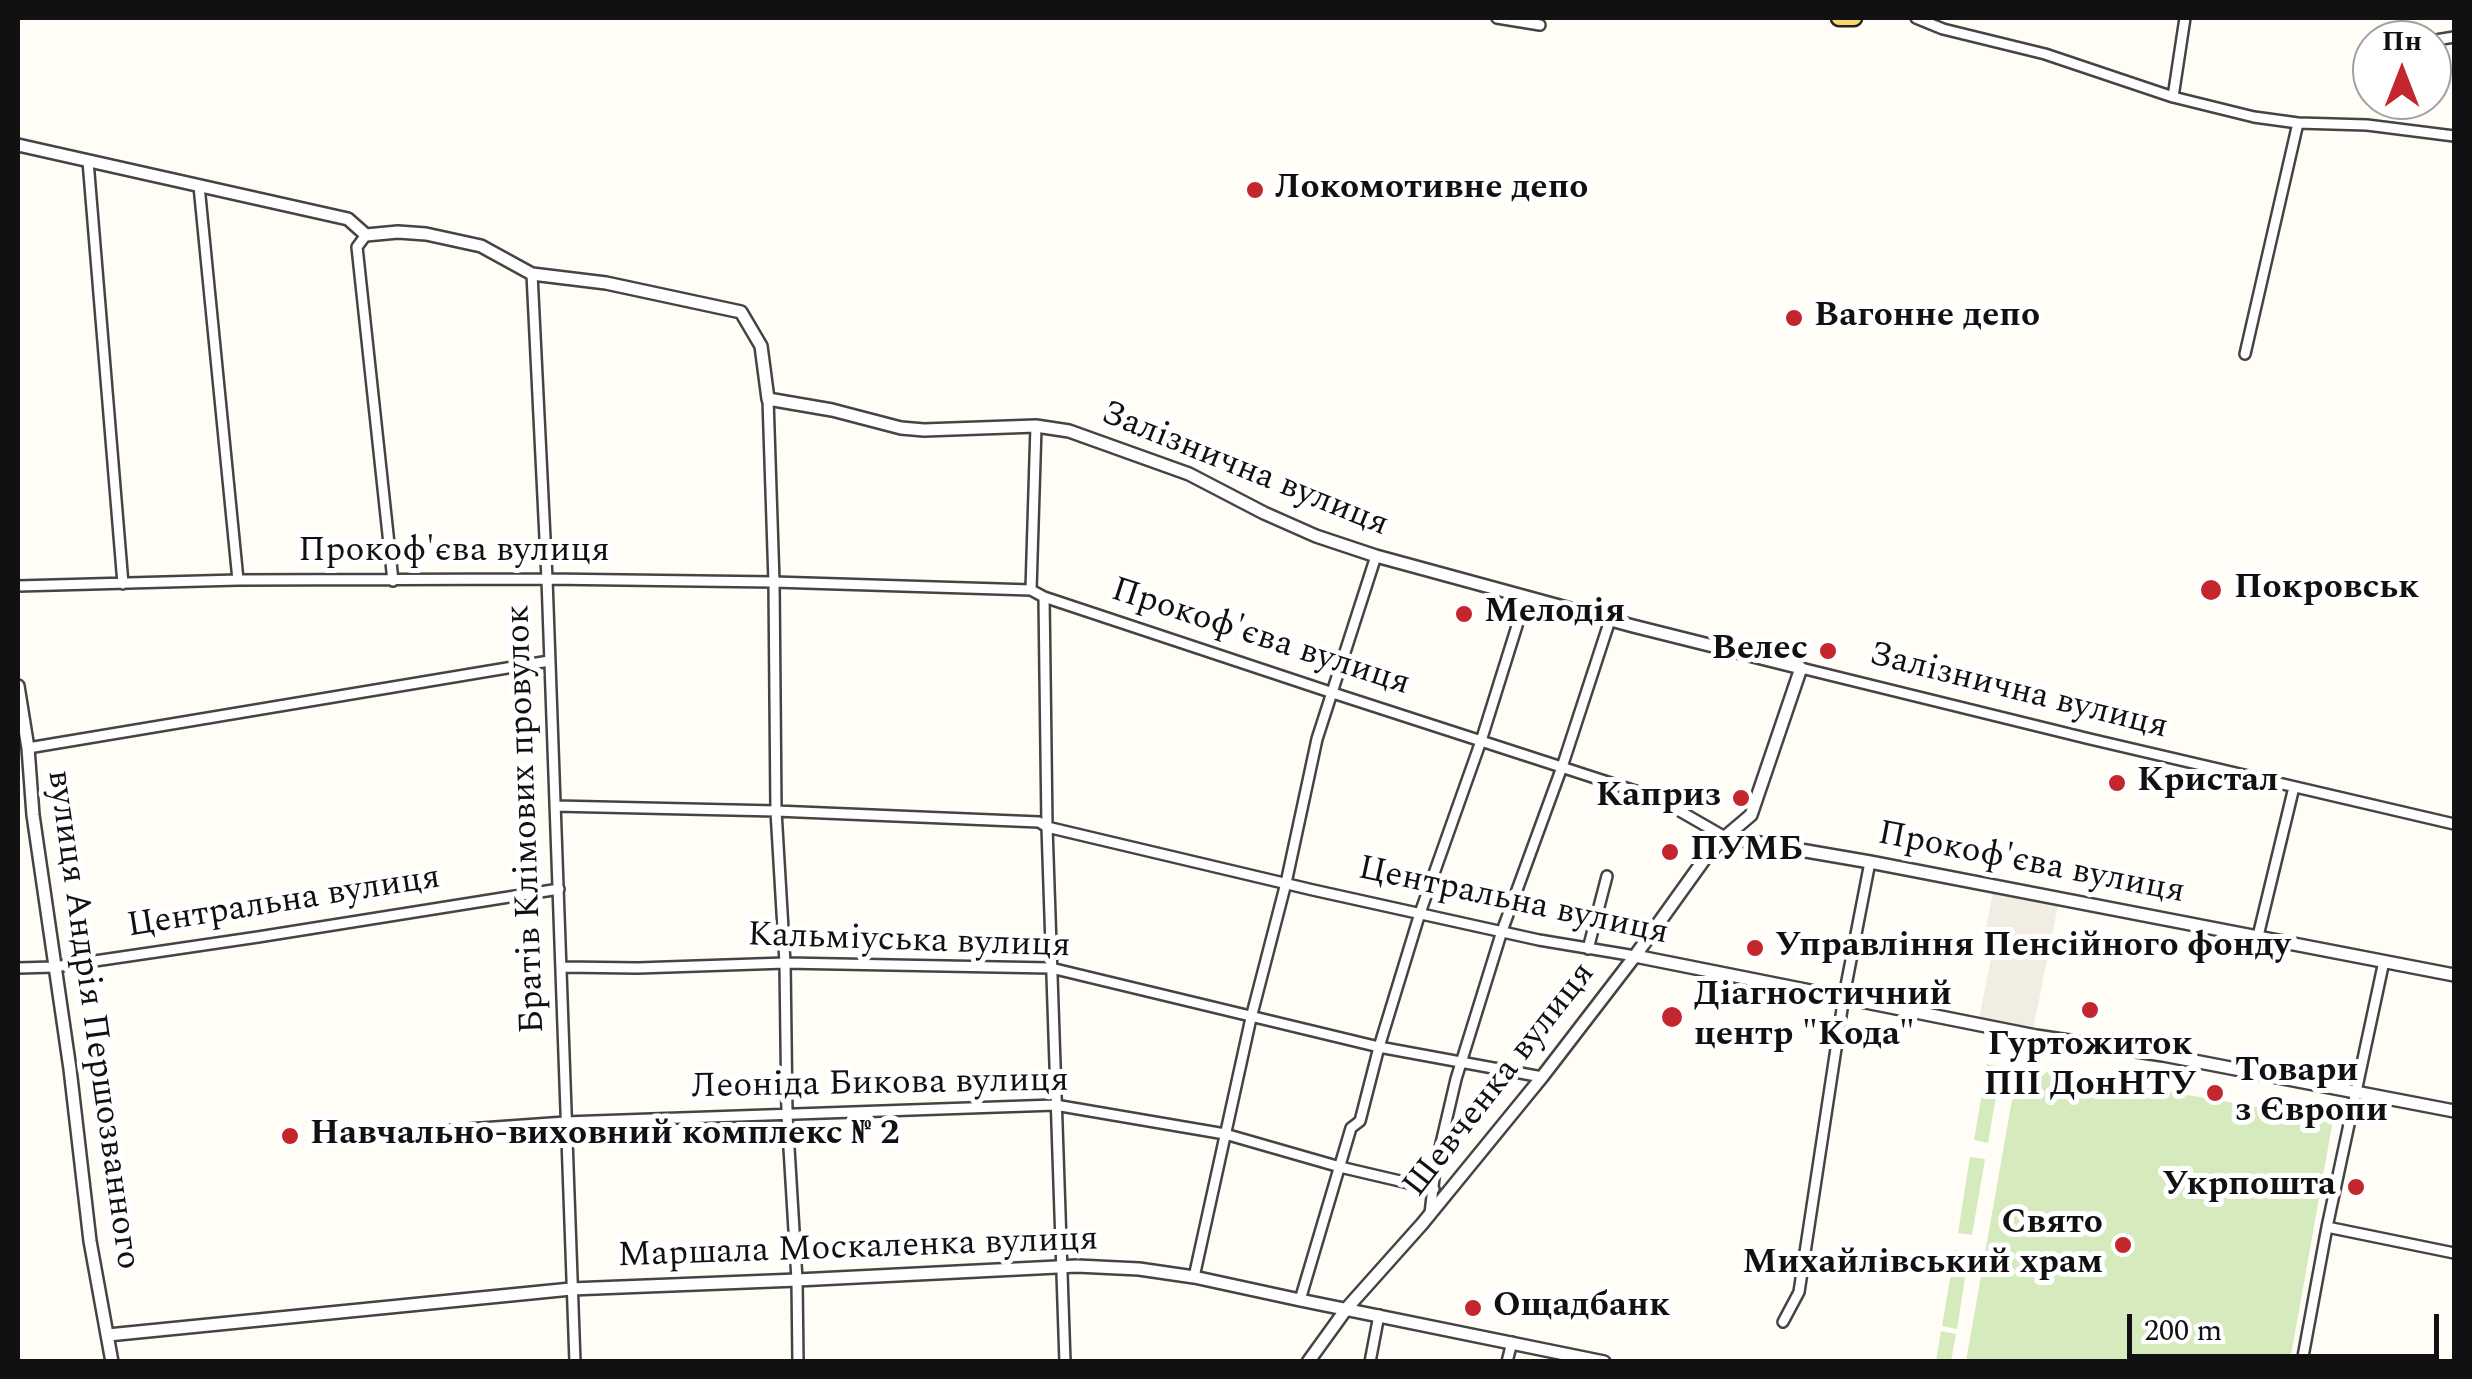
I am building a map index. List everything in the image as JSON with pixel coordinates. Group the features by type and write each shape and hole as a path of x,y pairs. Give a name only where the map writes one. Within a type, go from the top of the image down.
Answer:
{"main road":[{"path":"1842,18 1854,18"}],"street":[{"path":"1498,18 1540,24"},
{"path":"1916,18 1943,30 2045,54 2173,96 2254,117 2298,123 2367,124 2454,136"},
{"path":"2173,96 2184,18"},
{"path":"2245,354 2298,123"},
{"path":"18,145 348,219 366,235"},
{"path":"88,161 123,584"},
{"path":"200,186 238,580"},
{"path":"393,581 357,246 366,235 426,234 482,246 532,274 606,283 741,312 760,346 768,398 776,811 786,963 798,1362"},
{"name":"Братів Клімових провулок","path":"532,274 575,1362"},
{"name":"Залізнична вулиця","path":"768,398 901,428 1036,426 1069,432 1174,468 1316,536 1376,556 1801,668 2454,824"},
{"path":"1031,590 1036,426"},
{"path":"1194,1277 1317,739 1376,556"},
{"name":"Прокоф'єва вулиця","path":"18,586 238,580 547,579 1031,590 1333,694 1657,798 1725,837 2454,975"},
{"path":"1044,597 1047,826 1065,1362"},
{"path":"1300,1300 1351,1128 1360,1121 1420,913 1481,741 1526,597"},
{"path":"1430,1215 1435,1169 1462,1061 1502,931 1610,620"},
{"path":"28,748 549,662"},
{"name":"Шевченка вулиця","path":"1308,1362 1348,1308 1542,1077 1706,857 1751,815 1801,668"},
{"name":"вулиця Андрія Першозванного","path":"18,686 90,1241 112,1362"},
{"path":"2258,936 2294,787"},
{"name":"Центральна вулиця","path":"555,806 1039,822 1286,883 1588,950 2454,1111"},
{"path":"1783,1322 1799,1292 1805,1262 1844,996 1870,862"},
{"path":"1588,950 1607,876"},
{"name":"Центральна вулиця","path":"18,968 54,967 258,938 559,889"},
{"path":"2316,1362 2302,1360 2384,961"},
{"name":"Кальміуська вулиця","path":"562,967 786,963 1051,968 1379,1048 1542,1077"},
{"name":"Леоніда Бикова вулиця","path":"438,1130 1055,1105 1225,1134 1340,1168 1434,1189"},
{"path":"2327,1228 2454,1253"},
{"name":"Маршала Москаленка вулиця","path":"108,1335 572,1289 1061,1266 1119,1267 1194,1277 1604,1362"},
{"path":"1370,1362 1379,1315"},
{"path":"1507,1362 1512,1342"}],"green space":[{"path":"1987,1064 2001,1067 1988,1143 1974,1140"},
{"path":"2048,1071 2333,1120 2290,1361 1966,1361 2012,1100"},
{"path":"1970,1157 1985,1159 1972,1235 1958,1233"},
{"path":"1955,1250 1969,1253 1957,1329 1942,1326"},
{"path":"1941,1331 1956,1334 1951,1361 1936,1361"}],"shaded area":[{"path":"1994,887 2059,900 2033,1030 1979,1019 1991,958 1981,955"}],"place":[{"name":"Локомотивне депо","path":"1255,190"},
{"name":"Вагонне депо","path":"1794,318"},
{"name":"Покровськ","path":"2211,590"},
{"name":"Мелодія","path":"1464,614"},
{"name":"Велес","path":"1828,651"},
{"name":"Кристал","path":"2117,783"},
{"name":"Каприз","path":"1741,798"},
{"name":"ПУМБ","path":"1670,852"},
{"name":"Управління Пенсійного фонду","path":"1755,948"},
{"name":"Гуртожиток ПІІ ДонНТУ","path":"2090,1010"},
{"name":"Діагностичний центр \"Кода\"","path":"1672,1017"},
{"name":"Товари з Європи","path":"2215,1093"},
{"name":"Навчально-виховний комплекс № 2","path":"290,1136"},
{"name":"Укрпошта","path":"2356,1187"},
{"name":"Свято Михайлівський храм","path":"2123,1245"},
{"name":"Ощадбанк","path":"1473,1308"}]}
